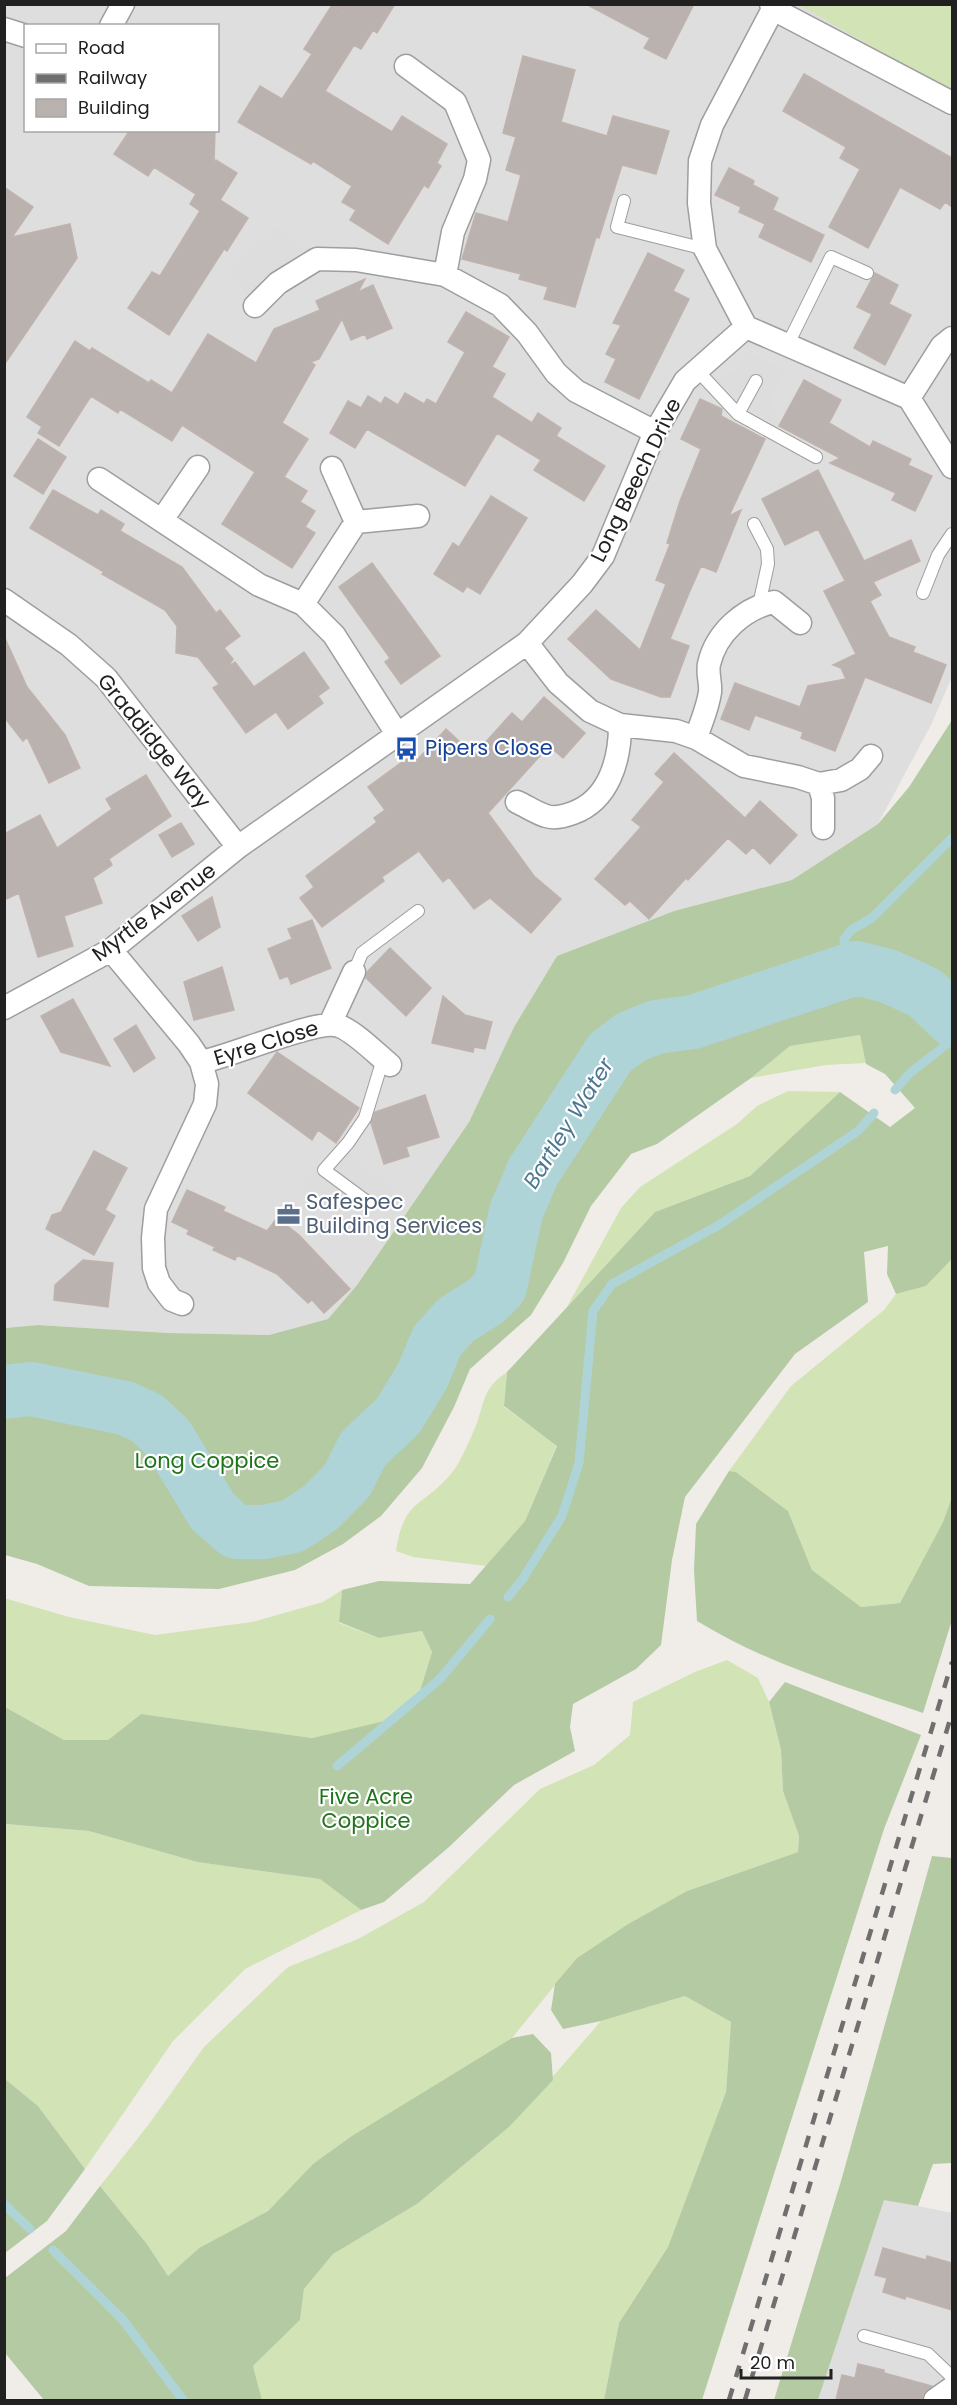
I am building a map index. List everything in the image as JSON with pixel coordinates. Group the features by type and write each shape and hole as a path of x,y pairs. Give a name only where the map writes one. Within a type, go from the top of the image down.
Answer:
{"street":[{"path":"112,24 123,4"},
{"path":"952,103 772,7 712,125 700,161 699,203 705,249 746,327 909,398 952,467"},
{"path":"4,29 24,35"},
{"path":"406,66 455,102 479,160 475,179 453,232 445,275"},
{"path":"255,306 278,283 317,259 356,260 445,275 500,304 527,333 556,373 576,391 655,432"},
{"name":"Long Beech Drive","path":"238,847 527,643 582,584 603,556 655,432 685,381 746,327"},
{"path":"909,398 942,346 952,338"},
{"path":"162,520 198,467"},
{"path":"332,468 356,522"},
{"path":"99,479 259,585 303,604 334,635 397,734"},
{"path":"356,522 418,516"},
{"path":"303,604 356,522"},
{"name":"Graddidge Way","path":"4,600 69,645 106,678 238,847"},
{"path":"696,738 710,692 709,666 716,645 730,626 759,605 774,602 800,623"},
{"path":"527,643 558,683 590,711 620,725 676,731 696,738 744,766 798,777 819,784 841,780 860,769 871,756"},
{"path":"517,802 548,817 563,817 596,801 608,784 620,750 620,725"},
{"path":"819,784 823,798 823,828"},
{"name":"Myrtle Avenue","path":"4,1008 111,950 238,847"},
{"path":"111,950 201,1062 207,1084 205,1104 156,1209 153,1238 154,1268 159,1283 176,1304 182,1304"},
{"name":"Eyre Close","path":"330,1024 354,972"},
{"name":"Eyre Close","path":"201,1062 226,1058 295,1032 330,1024 341,1026 387,1062"},
{"path":"935,2400 952,2388"}],"lane":[{"path":"624,201 617,227 705,249"},
{"path":"788,344 831,257 867,273"},
{"path":"696,369 738,414 816,458"},
{"path":"738,414 756,381"},
{"path":"754,524 767,549 768,564 759,605"},
{"path":"923,593 938,555 952,534"},
{"path":"354,972 362,953 418,911"},
{"path":"370,1204 324,1170 348,1143 365,1118 387,1062"},
{"path":"864,2336 928,2354 952,2378"}],"shaded area":[{"path":"5,5 952,5 952,677 931,725 878,824 792,880 674,911 557,956 514,1027 469,1122 357,1285 328,1319 269,1335 168,1333 38,1325 5,1328"},
{"path":"277,227 309,252 276,273 248,300 244,290 223,273"},
{"path":"746,350 785,370 769,399 781,426 742,406 717,378 735,372"},
{"path":"337,1144 396,1190 358,1230 299,1186"},
{"path":"884,2199 952,2213 952,2400 818,2400"}],"green space":[{"path":"799,5 952,5 952,92"},
{"path":"952,720 952,1259 926,1286 896,1294 887,1274 888,1246 864,1252 868,1302 795,1354 685,1497 672,1560 661,1645 636,1669 573,1704 570,1727 575,1751 514,1785 449,1847 384,1902 361,1910 320,1879 197,1862 89,1831 5,1824 5,1707 64,1740 108,1740 141,1714 312,1738 385,1721 419,1694 432,1652 422,1631 379,1638 339,1622 342,1590 379,1581 470,1584 525,1521 557,1446 504,1406 507,1372 655,1212 750,1176 840,1092 890,1127 915,1108 885,1074 866,1064 860,1035 790,1046 751,1078 657,1144 631,1154 591,1206 563,1263 531,1315 470,1369 454,1407 422,1468 381,1516 343,1544 295,1570 219,1589 89,1586 37,1564 5,1555 5,1328 38,1325 168,1333 269,1335 328,1319 357,1285 469,1122 514,1027 557,956 674,911 792,880 878,824 909,787"},
{"path":"860,1035 866,1063 826,1065 751,1078 790,1046"},
{"path":"788,1091 840,1092 750,1176 655,1212 567,1307 621,1208 640,1187 737,1124 757,1106"},
{"path":"952,1259 952,1497 943,1522 900,1603 861,1607 812,1570 788,1511 736,1472 729,1471 791,1386 884,1310 896,1294 926,1286"},
{"path":"507,1372 504,1407 557,1445 525,1521 486,1566 413,1557 396,1551 399,1534 409,1513 453,1471 476,1426 487,1393"},
{"path":"729,1471 736,1472 788,1511 812,1570 861,1607 900,1603 943,1522 952,1497 952,1620 923,1713 779,1662 697,1621 694,1570 696,1524"},
{"path":"342,1590 339,1623 379,1638 422,1631 432,1652 419,1694 385,1722 312,1738 141,1714 108,1740 64,1740 5,1707 4,1598 69,1617 155,1635 252,1622 323,1602"},
{"path":"727,1660 758,1678 769,1702 781,1750 783,1791 799,1836 798,1852 687,1891 628,1924 577,1958 512,2038 313,2164 268,2211 199,2248 168,2276 147,2244 100,2186 149,2124 204,2047 288,1967 358,1939 424,1902 540,1789 594,1765 630,1735 633,1702 695,1672"},
{"path":"785,1682 921,1735 884,1829 702,2400 604,2400 619,2323 668,2247 726,2092 731,2022 685,1996 601,2021 563,2029 551,2010 555,1984 577,1958 628,1924 687,1891 798,1852 799,1836 783,1791 781,1750 769,1702"},
{"path":"4,1824 89,1831 197,1862 320,1879 361,1910 245,1969 173,2041 85,2169 38,2106 5,2079"},
{"path":"932,1856 952,1858 952,2163 933,2164 918,2206 884,2200 818,2400 774,2400 841,2181"},
{"path":"685,1996 731,2022 726,2092 668,2247 619,2323 604,2400 262,2400 253,2366 300,2320 304,2289 333,2254 417,2204 509,2127 601,2021"},
{"path":"533,2034 551,2053 553,2080 509,2127 417,2204 333,2254 304,2289 300,2320 253,2366 262,2400 44,2400 5,2353 5,2278 66,2231 100,2186 147,2244 168,2276 199,2248 268,2211 313,2164 352,2136 512,2038"},
{"path":"5,2079 38,2106 85,2169 47,2221 5,2253"}],"building":[{"path":"331,4 395,4 377,33 373,30 361,49 354,45 325,91 392,132 402,116 447,144 437,163 441,166 428,188 424,185 388,244 350,220 356,210 342,202 352,186 313,161 311,164 238,122 260,86 282,99 312,54 304,49 332,5 345,13"},
{"path":"586,4 694,4 666,59 644,48 650,38"},
{"path":"523,56 575,70 561,122 607,136 613,116 669,131 656,174 622,165 599,238 596,237 575,307 544,299 548,287 519,279 521,274 462,259 476,213 508,222 521,175 506,170 516,137 503,133"},
{"path":"804,74 952,158 952,207 945,202 940,209 900,187 868,248 829,227 860,169 840,158 846,147 783,111"},
{"path":"129,132 215,132 214,163 216,160 237,173 220,200 248,218 227,251 224,249 169,335 128,308 152,272 160,276 200,211 190,204 196,194 154,167 148,176 114,154"},
{"path":"729,168 754,181 753,185 778,198 771,214 773,210 824,235 811,262 759,237 765,224 739,212 741,207 715,195"},
{"path":"4,187 33,207 12,237 70,224 77,258 4,365"},
{"path":"648,253 684,270 673,291 689,299 639,399 605,382 616,359 606,354 621,325 613,323"},
{"path":"875,273 898,285 889,304 911,315 885,365 854,348 872,314 857,307"},
{"path":"365,279 358,292 373,285 392,328 367,339 365,334 351,340 342,319 319,359 311,362 315,365 282,423 308,439 284,477 307,491 300,502 315,511 305,527 315,533 292,568 222,524 255,472 182,425 172,441 120,409 118,413 91,396 59,446 38,433 42,427 27,417 75,341 90,351 92,348 149,383 151,380 172,393 208,334 256,363 274,329 320,310 316,301"},
{"path":"466,312 509,337 492,367 505,374 492,397 532,423 538,413 561,428 556,436 605,466 584,501 534,470 541,460 497,433 465,486 367,429 355,448 330,433 348,401 361,408 368,396 381,404 385,397 398,405 405,393 424,404 427,399 436,404 465,352 448,342"},
{"path":"804,380 841,400 829,423 870,447 873,441 911,459 908,465 932,476 915,511 892,500 896,493 830,463 840,458 779,426"},
{"path":"700,399 722,409 721,416 765,439 729,516 741,510 716,572 701,566 670,639 689,646 670,697 661,697 611,679 568,639 596,610 640,650 666,584 656,580 670,544 667,543 680,501 701,449 681,439"},
{"path":"38,439 66,457 43,494 14,476"},
{"path":"818,470 864,561 911,540 920,561 873,582 881,595 870,601 889,637 915,647 913,652 946,665 931,703 865,677 835,751 801,738 803,732 755,715 749,730 721,719 735,683 800,707 808,686 846,679 841,668 833,665 856,654 824,591 845,581 818,529 785,545 762,499"},
{"path":"53,490 98,515 101,510 124,524 120,531 182,567 216,613 220,610 240,636 224,648 233,659 228,667 235,662 254,687 304,652 329,688 318,696 323,703 288,729 276,712 246,733 213,688 219,684 198,657 176,653 177,626 165,610 102,574 104,572 30,528"},
{"path":"491,496 527,518 480,594 467,586 463,592 434,574 453,543 459,547"},
{"path":"372,563 440,656 401,684 385,662 390,658 339,587"},
{"path":"4,636 27,687 65,735 80,768 49,783 27,737 23,741 4,717"},
{"path":"544,697 585,733 563,758 549,746 488,813 534,876 561,899 531,933 490,898 474,909 449,877 443,882 419,851 382,877 384,881 322,927 300,898 314,887 306,876 377,822 374,818 385,810 368,787 413,754 417,760 446,729 474,755 512,713 522,722"},
{"path":"674,753 745,818 760,801 797,835 770,864 753,847 746,854 728,838 688,880 686,878 649,919 630,901 625,905 595,879 641,827 632,820 664,782 655,774"},
{"path":"146,775 171,816 109,859 112,865 93,878 102,903 64,916 73,946 38,957 19,893 4,900 4,834 40,815 57,848 112,809 106,799"},
{"path":"181,823 194,844 172,857 159,835"},
{"path":"212,897 220,927 198,941 182,916"},
{"path":"312,920 331,968 291,984 288,976 280,979 268,949 292,939 288,929"},
{"path":"390,948 431,988 406,1016 366,978 367,972"},
{"path":"222,967 234,1010 194,1020 184,982"},
{"path":"443,996 465,1015 492,1022 485,1049 474,1047 473,1052 432,1043"},
{"path":"73,999 110,1066 61,1052 41,1016"},
{"path":"136,1025 155,1058 134,1072 114,1039"},
{"path":"277,1052 359,1108 336,1143 318,1130 312,1140 248,1093"},
{"path":"425,1095 439,1137 406,1147 409,1156 384,1164 371,1123 375,1112"},
{"path":"94,1151 127,1168 105,1210 115,1216 94,1255 46,1229 52,1215 61,1212"},
{"path":"187,1190 225,1207 223,1211 267,1231 277,1218 299,1235 350,1289 324,1313 312,1300 308,1303 277,1274 237,1255 235,1260 213,1250 215,1247 187,1234 189,1230 172,1222"},
{"path":"83,1260 113,1263 108,1307 54,1300 55,1285"},
{"path":"883,2248 926,2260 927,2256 952,2263 952,2310 906,2296 905,2299 883,2292 887,2278 875,2275"},
{"path":"858,2364 932,2386 923,2394 922,2400 836,2400 842,2375 855,2378"}],"waterway":[{"path":"846,971 844,939 851,930 872,918 952,838"},
{"name":"Bartley Water","path":"4,1392 31,1389 125,1408 147,1418 168,1438 213,1512 236,1532 264,1532 293,1526 320,1508 347,1481 363,1449 398,1416 422,1377 437,1341 456,1320 486,1301 500,1287 516,1212 533,1172 610,1053 631,1037 656,1027 693,1022 856,968 888,976 925,993 952,1019"},
{"path":"895,1090 910,1073 952,1040"},
{"path":"508,1597 522,1580 562,1516 579,1463 593,1311 612,1284 719,1225 858,1131 874,1113"},
{"path":"337,1766 440,1679 490,1619"},
{"path":"4,2204 30,2229"},
{"path":"53,2250 123,2320 183,2400"}],"railway":[{"path":"729,2400 952,1662"},
{"path":"745,2400 952,1713"}],"place":[{"name":"Pipers Close","path":"407,748"},
{"name":"Safespec Building Services","path":"288,1214"}],"park label":[{"name":"Long Coppice","path":"207,1461"},
{"name":"Five Acre Coppice","path":"366,1809"}]}
